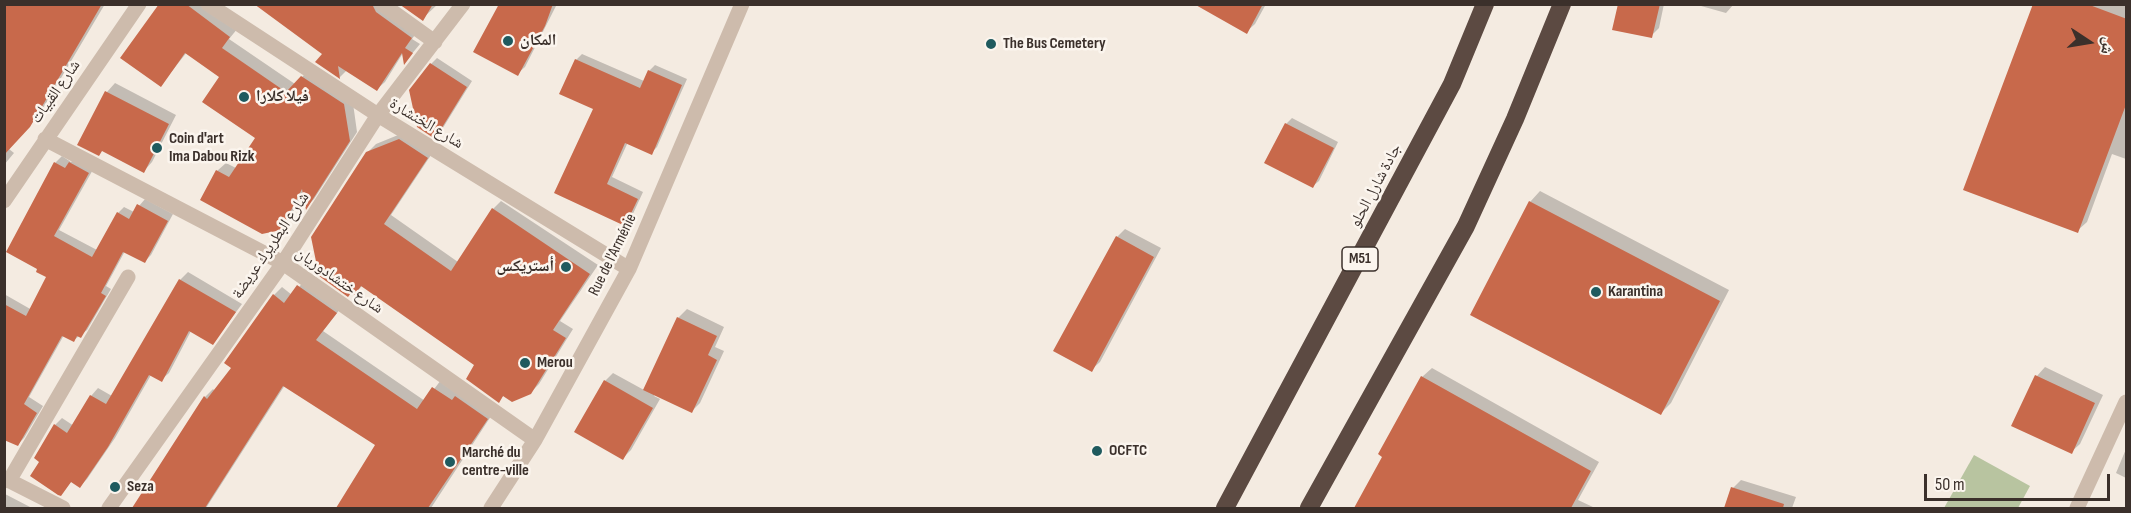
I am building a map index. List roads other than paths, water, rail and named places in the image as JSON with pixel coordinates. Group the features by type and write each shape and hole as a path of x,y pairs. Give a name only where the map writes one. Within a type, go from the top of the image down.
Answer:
{"highway":[{"name":"جادة شارل الحلو","path":"1225,508 1452,84 1485,4"},
{"path":"1309,508 1466,226 1515,119 1562,4"}],"street":[{"name":"شارع القبيات","path":"4,201 138,4"},
{"name":"شارع الخنشارة","path":"208,4 378,115 629,269"},
{"path":"381,4 435,42"},
{"name":"شارع البطريرك عريضة","path":"109,508 283,263 378,115 463,4"},
{"name":"Rue de l'Arménie","path":"491,508 535,440 629,269 740,5"},
{"name":"شارع ختشادوريان","path":"45,139 283,263 535,440"},
{"path":"63,508 7,479 128,277"},
{"path":"2077,508 2127,402"}],"place":[{"name":"المكان","path":"508,41"},
{"name":"The Bus Cemetery","path":"991,44"},
{"name":"فيلا كلارا","path":"244,97"},
{"name":"Coin d'art Ima Dabou Rizk","path":"157,148"},
{"name":"أستريكس","path":"566,267"},
{"name":"Karantina","path":"1596,292"},
{"name":"Merou","path":"525,363"},
{"name":"OCFTC","path":"1097,451"},
{"name":"Marché du centre-ville","path":"450,462"},
{"name":"Seza","path":"115,487"}]}
